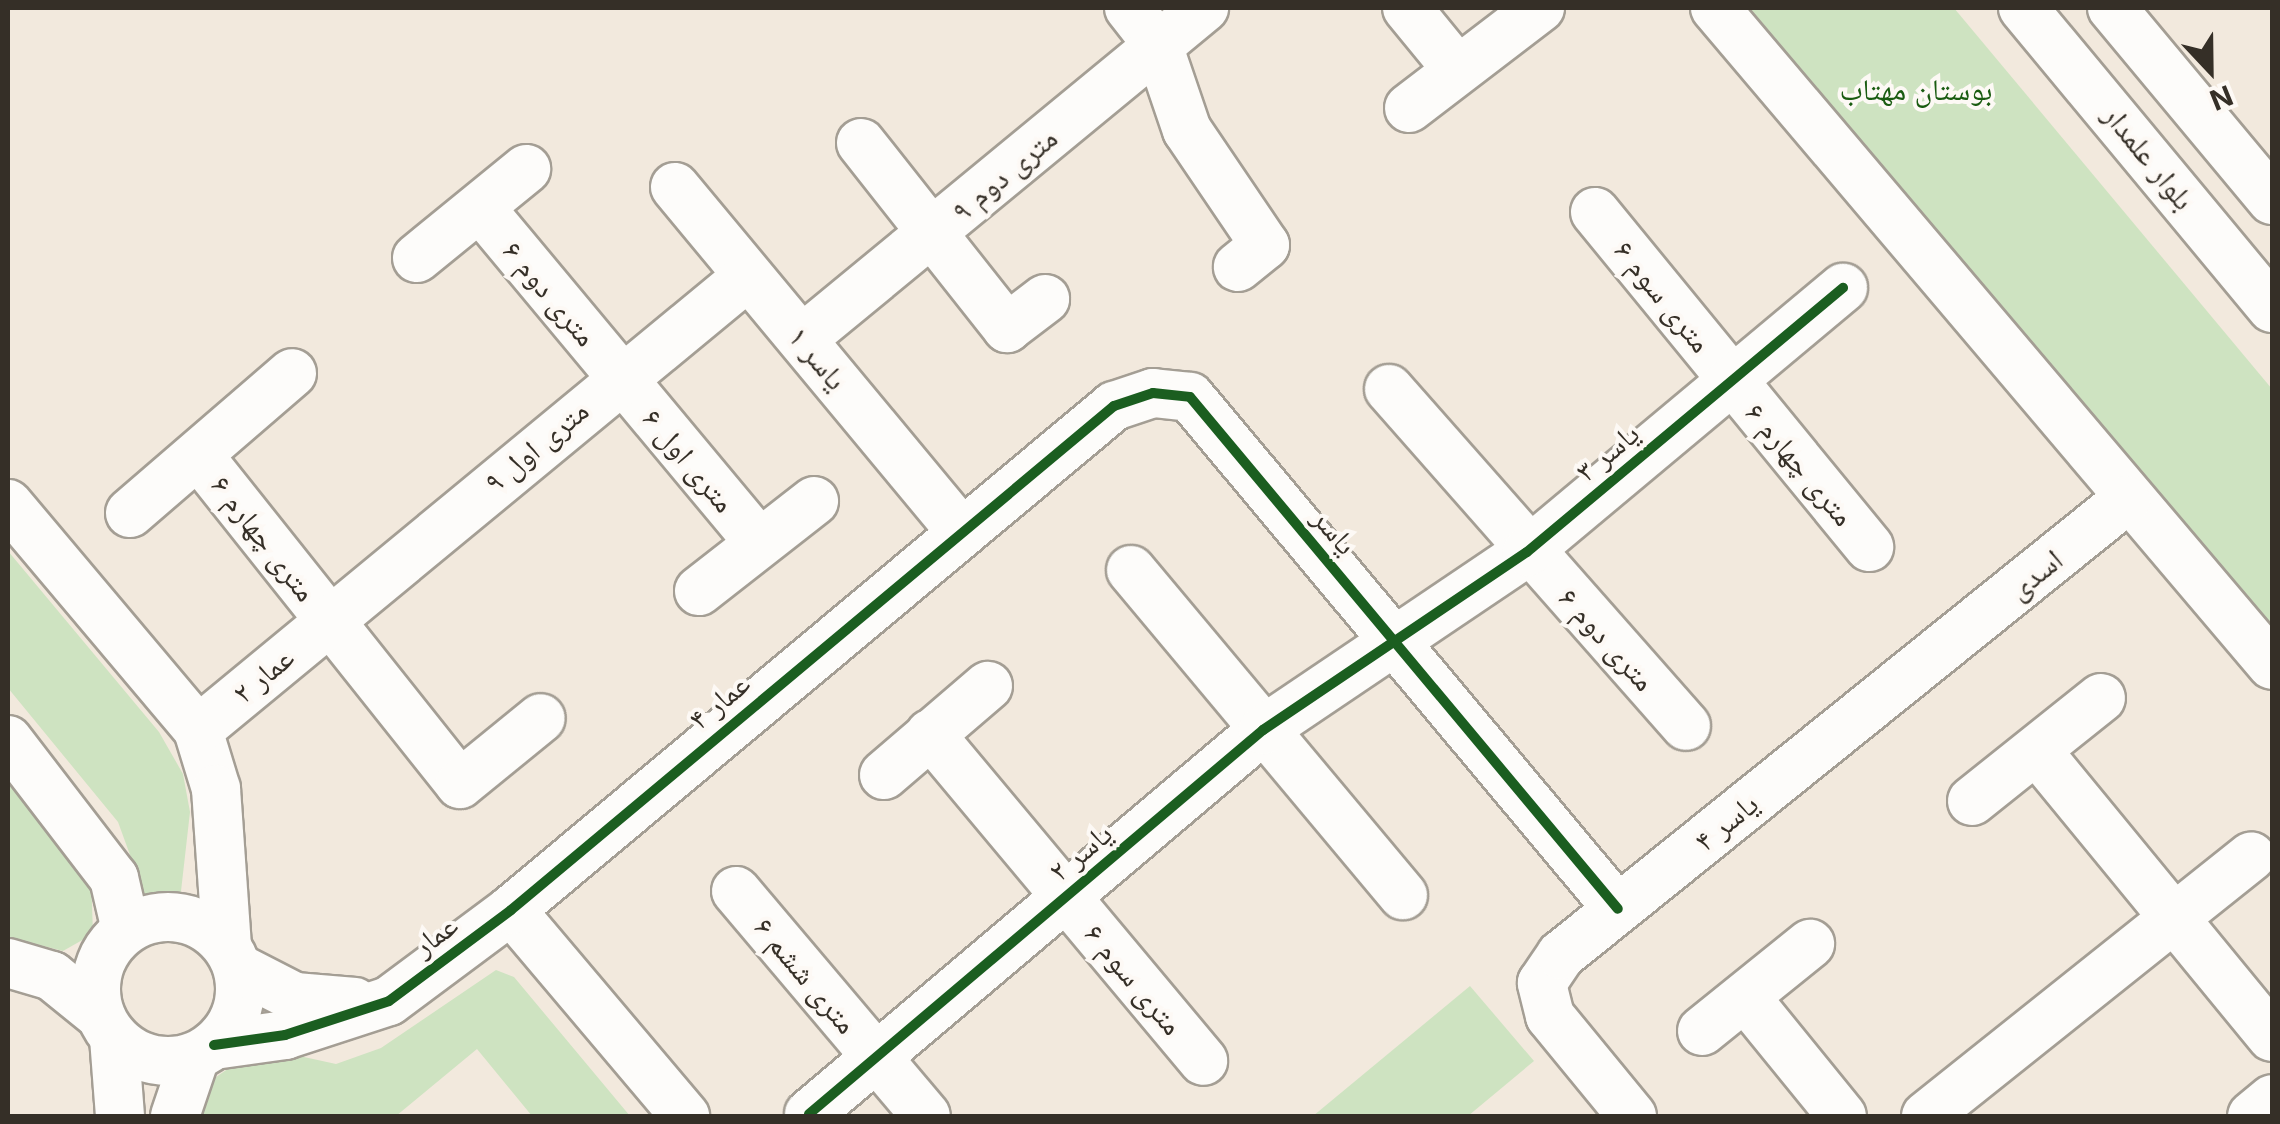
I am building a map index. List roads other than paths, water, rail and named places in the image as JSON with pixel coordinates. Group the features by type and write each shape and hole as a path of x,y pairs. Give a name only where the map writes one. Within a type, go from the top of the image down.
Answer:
{"street":[{"path":"1129,8 1158,45 1187,130 1266,245 1238,268"},
{"name":"۹ متری دوم","path":"802,339 1204,8"},
{"path":"1407,8 1457,68"},
{"path":"1409,108 1540,8"},
{"path":"1715,8 2126,500 2272,665"},
{"name":"بلوار علمدار","path":"2023,8 2272,308"},
{"path":"2112,8 2272,200"},
{"path":"860,143 1007,328 1045,299"},
{"path":"417,258 482,210 526,169"},
{"name":"یاسر ۱","path":"675,187 746,278 802,339 960,530"},
{"name":"۶ متری دوم","path":"482,210 619,376"},
{"name":"۶ متری سوم","path":"1594,212 1731,381"},
{"name":"۹ متری اول","path":"329,620 619,376 746,278"},
{"name":"یاسر ۳","path":"1397,646 1527,552 1843,288"},
{"path":"130,512 292,373"},
{"name":"۶ متری اول","path":"619,376 759,544"},
{"name":"۶ متری چهارم","path":"1731,381 1870,547"},
{"path":"1389,390 1527,552"},
{"name":"یاسر","path":"960,530 1114,406 1154,392 1190,397 1618,909"},
{"name":"۶ متری چهارم","path":"199,456 329,620"},
{"name":"اسدی","path":"1943,647 2126,500"},
{"path":"699,592 814,501"},
{"path":"8,504 198,730 216,788 238,1011 204,1051 175,1116"},
{"name":"عمار ۴","path":"511,910 960,530"},
{"name":"۶ متری دوم","path":"1527,552 1686,726"},
{"path":"1131,570 1404,895"},
{"path":"329,620 460,784 542,718"},
{"name":"عمار ۲","path":"198,730 329,620"},
{"name":"یاسر ۲","path":"809,1114 1263,730 1397,646"},
{"name":"یاسر ۴","path":"1632,1116 1550,1016 1542,984 1561,955 1943,647"},
{"path":"884,775 988,686"},
{"path":"1972,802 2101,698"},
{"path":"930,734 1065,897"},
{"path":"8,740 114,878 126,930"},
{"path":"2038,750 2272,1037"},
{"path":"1926,1116 2251,857"},
{"name":"۶ متری ششم","path":"736,892 926,1116"},
{"name":"۶ متری سوم","path":"1065,897 1204,1060"},
{"path":"511,910 685,1116"},
{"name":"عمار","path":"204,1051 285,1034 389,1001 511,910"},
{"path":"120,1116 98,968 126,930 191,920 232,957 295,997 389,1001"},
{"path":"1702,1031 1810,944"},
{"path":"8,963 52,976 144,1058 204,1051"},
{"path":"1746,998 1842,1116"},
{"path":"2252,1116 2272,1100"}],"park label":[{"name":"بوستان مهتاب","path":"1916,89"}]}
